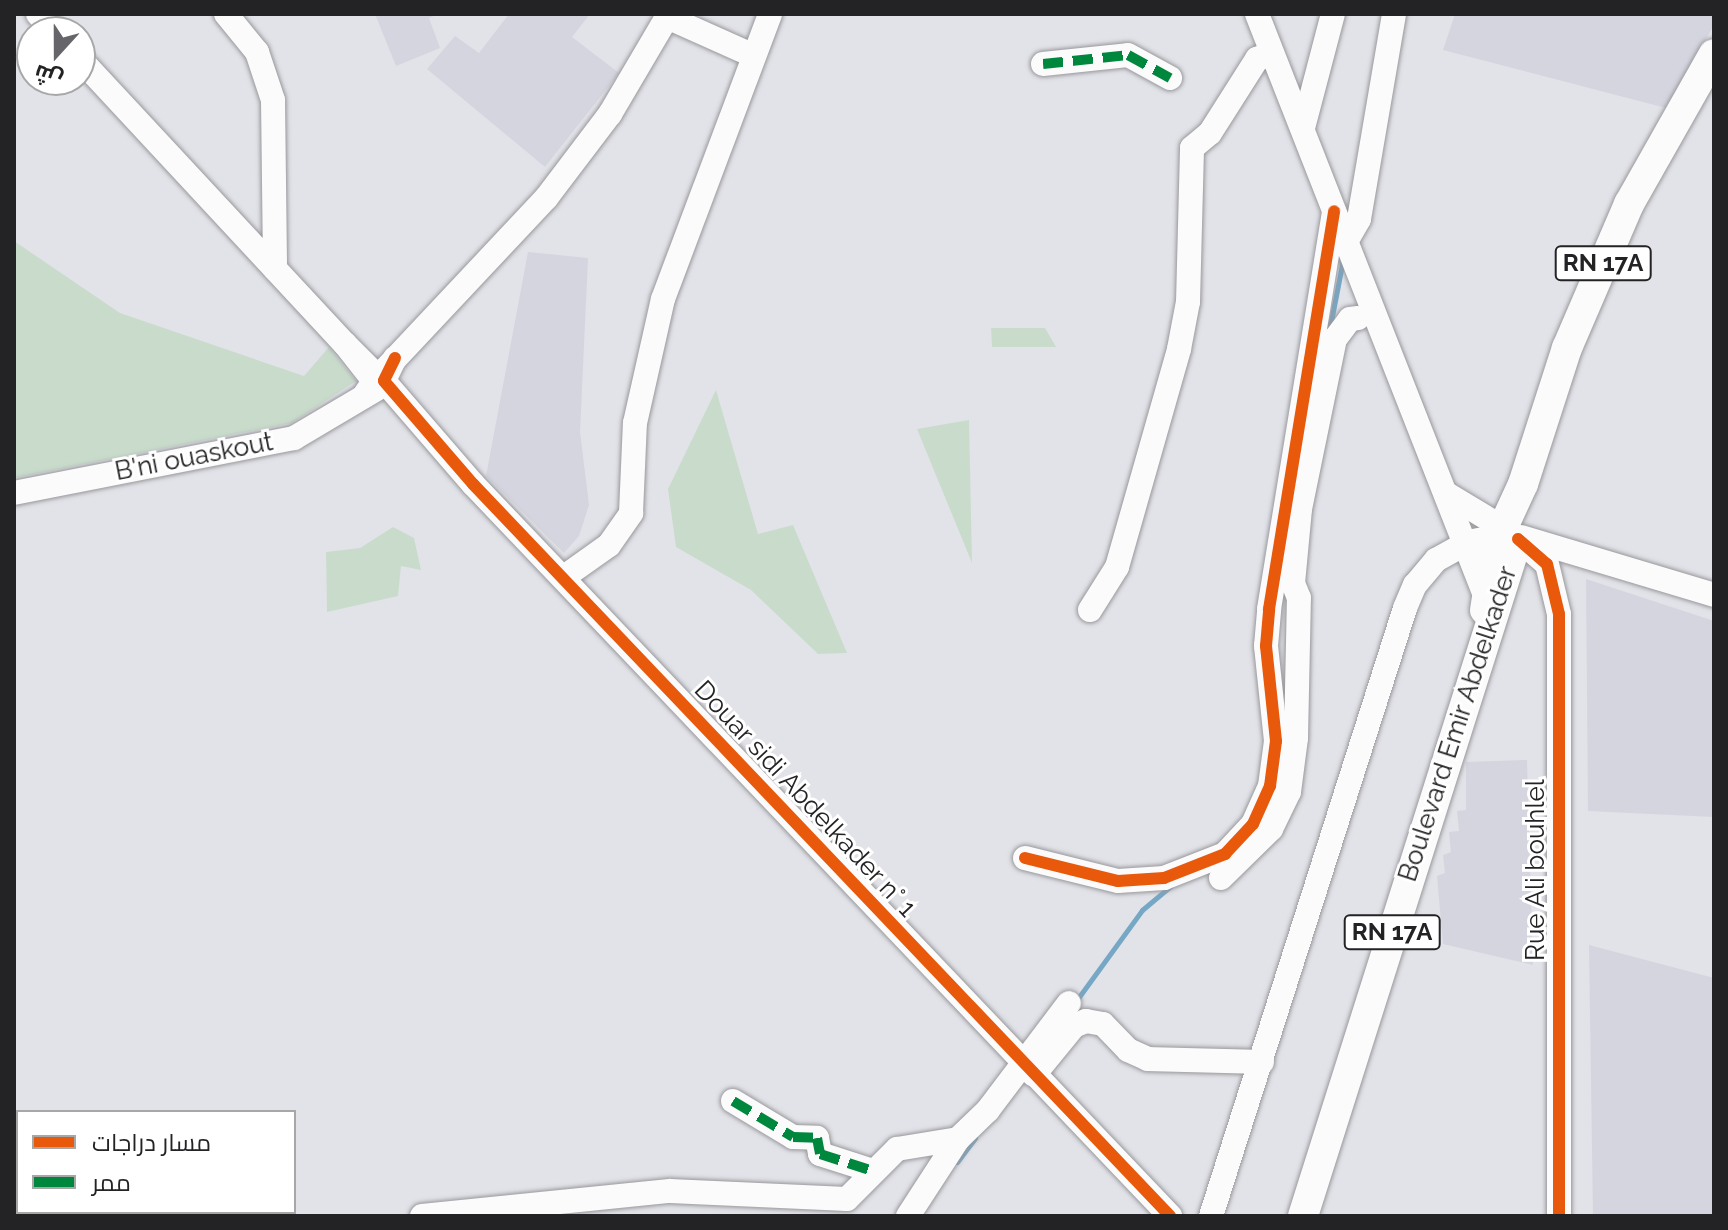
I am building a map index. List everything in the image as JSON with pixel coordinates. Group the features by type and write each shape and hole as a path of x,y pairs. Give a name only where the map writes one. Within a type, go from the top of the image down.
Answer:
{"main road":[{"name":"RN 17A","path":"1481,648 1486,598 1567,348 1629,204 1714,54"},
{"name":"Boulevard Emir Abdelkader","path":"1303,1216 1481,648 1503,541"}],"street":[{"path":"226,14 257,52 273,100 275,269"},
{"path":"564,577 609,545 631,513 635,423 663,299 752,55 770,14"},
{"path":"1303,128 1333,14"},
{"path":"1347,240 1359,219 1394,14"},
{"path":"668,16 752,55"},
{"name":"B'ni ouaskout","path":"14,493 294,438 376,384 395,358 547,197 610,114 668,16"},
{"path":"1261,17 1272,53 1444,491 1503,541 1552,576 1582,552"},
{"path":"1090,610 1117,567 1179,349 1188,302 1192,148 1210,133 1257,59 1272,53"},
{"path":"1043,64 1128,55 1170,78"},
{"name":"Douar sidi Abdelkader n° 1","path":"96,76 345,344 376,384 412,411 473,484 1170,1216"},
{"path":"1025,858 1118,881 1164,878 1225,854 1253,824 1270,786 1276,741 1266,646 1269,609 1334,211"},
{"path":"1221,878 1271,829 1289,792 1296,738 1299,598 1293,583 1300,509 1335,339 1350,319 1358,318"},
{"path":"1444,491 1503,541"},
{"path":"1211,1216 1405,608 1426,571 1503,541 1582,552 1714,595"},
{"name":"Rue Ali bouhlel","path":"1552,576 1559,614 1559,1216"},
{"path":"1028,1069 1069,1003"},
{"path":"908,1216 958,1139 1074,1026 1086,1021 1103,1024 1128,1050 1148,1059 1262,1062"},
{"path":"733,1101 793,1137 817,1138 820,1154 873,1171"},
{"path":"422,1216 670,1191 847,1199 873,1171 906,1146 958,1139"}],"shaded area":[{"path":"375,14 438,14 429,18 440,48 396,66"},
{"path":"509,14 590,14 572,37 619,73 545,167 427,69 455,36 479,53"},
{"path":"1455,14 1714,14 1714,25 1666,108 1443,50"},
{"path":"528,252 588,258 580,432 589,505 579,536 564,553 486,476"},
{"path":"1586,579 1714,621 1714,817 1588,811"},
{"path":"1527,760 1533,965 1443,944 1437,876 1445,873 1443,855 1451,852 1449,832 1459,831 1457,811 1466,810 1466,762"},
{"path":"1589,945 1714,978 1714,1216 1593,1216"}],"green space":[{"path":"14,241 120,313 304,376 329,347 356,381 292,423 14,478"},
{"path":"991,328 1045,328 1056,347 992,347"},
{"path":"716,390 758,534 793,525 847,653 818,654 751,590 676,547 668,489"},
{"path":"969,420 972,563 917,429"},
{"path":"393,527 414,538 421,570 401,566 398,596 327,612 326,552 360,548"}],"waterway":[{"path":"1329,332 1343,259"},
{"path":"1076,1001 1142,910 1171,886"},
{"path":"957,1162 975,1138"}],"marked path":[{"path":"1043,64 1128,55 1170,78"},
{"path":"733,1101 793,1137 817,1138 820,1154 873,1171"}],"cycle path":[{"path":"1025,858 1118,881 1164,878 1225,854 1253,824 1270,786 1276,741 1266,646 1269,609 1334,211"},
{"path":"395,358 384,381 473,484 1170,1216"},
{"path":"1518,539 1547,564 1559,614 1559,1216"}]}
